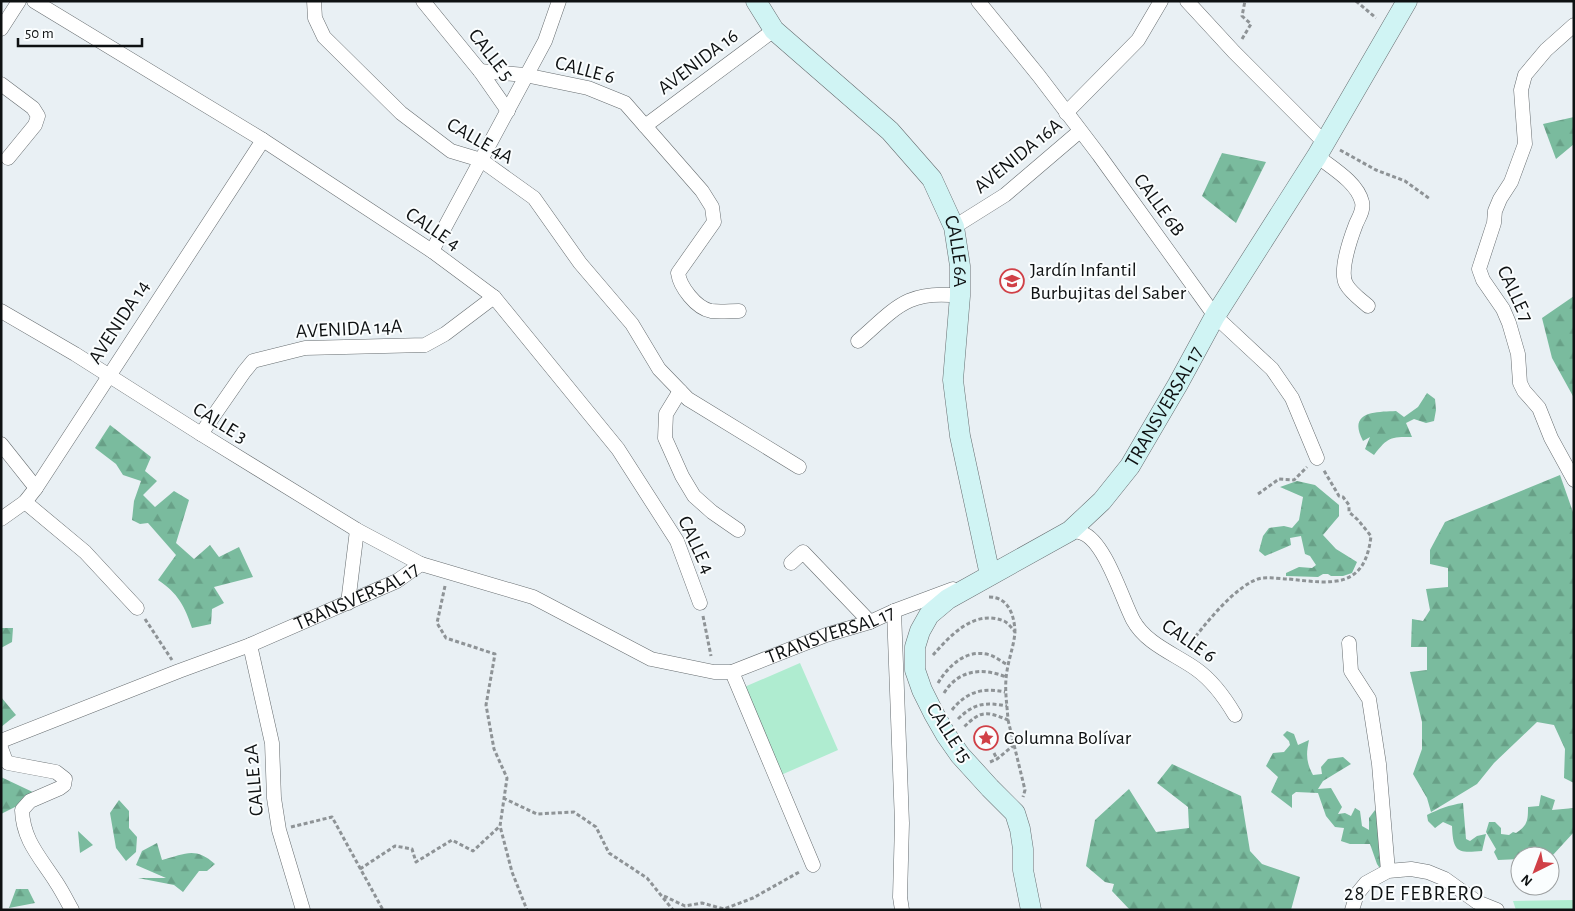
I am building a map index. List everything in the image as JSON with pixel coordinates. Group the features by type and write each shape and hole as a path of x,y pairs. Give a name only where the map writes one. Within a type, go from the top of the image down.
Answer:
{"main road":[{"name":"CALLE 6A","path":"756,1 774,30 890,131 932,179 954,227 960,266 960,296 953,380 960,436 990,575"},
{"name":"TRANSVERSAL 17","path":"990,575 1070,531 1102,501 1130,466 1215,316 1321,149 1408,1"},
{"name":"CALLE 15","path":"990,575 948,599 929,615 920,631 915,647 916,670 922,690 946,735 975,773 1015,813"},
{"path":"1015,813 1020,829 1023,870 1031,910"}],"street":[{"path":"1,29 18,1"},
{"name":"CALLE 4","path":"34,1 262,140 432,251 494,297 618,449 677,542 700,603"},
{"name":"CALLE 4A","path":"314,1 315,18 324,37 401,113 452,151 481,160 534,198 580,262 632,324 659,369 688,399 799,467"},
{"name":"CALLE 5","path":"423,1 480,71 508,111"},
{"name":"CALLE 6","path":"559,1 545,41 525,75 588,88 608,95 625,103 646,126 702,191 712,207 714,222 678,273 683,288 702,307 711,311 739,311"},
{"name":"CALLE 6B","path":"978,1 1039,76 1215,316 1272,369 1292,398 1317,458"},
{"name":"AVENIDA 16A","path":"1066,113 1138,40 1161,1"},
{"path":"1187,1 1321,149 1353,186 1362,201 1363,208 1349,240 1345,283 1354,295 1368,306"},
{"name":"CALLE 7","path":"1574,24 1546,50 1525,75 1521,90 1525,144 1511,182 1495,211 1494,223 1479,269 1509,323 1518,354 1520,383 1539,408 1551,438 1574,480"},
{"name":"AVENIDA 16","path":"646,126 774,30"},
{"path":"432,251 508,111 525,75 480,71"},
{"path":"1,84 33,108 38,116 35,125 8,158"},
{"name":"AVENIDA 16A","path":"954,227 1005,195 1080,131"},
{"name":"AVENIDA 14","path":"1,519 25,502 36,488 262,140"},
{"path":"858,341 901,304 925,294 960,296"},
{"name":"AVENIDA 14A","path":"200,434 253,361 305,348 425,345 445,334 494,297"},
{"name":"CALLE 3","path":"1,311 75,354 200,434 357,530 422,564"},
{"path":"680,391 666,414 665,438 682,476 694,496 712,512 738,530"},
{"path":"1,444 36,488"},
{"path":"25,502 85,552 137,608"},
{"path":"348,604 357,530"},
{"name":"CALLE 6","path":"1070,531 1082,533 1095,544 1117,582 1133,621 1147,638 1181,658 1214,684 1236,715"},
{"path":"791,563 803,552 870,622"},
{"name":"TRANSVERSAL 17","path":"1,741 179,670 250,645 348,604 397,581 422,564 533,597 651,659 714,672 732,672 826,635 870,622 990,575"},
{"path":"894,612 902,823 900,898 902,910"},
{"path":"1349,643 1351,671 1370,699 1379,764 1388,871"},
{"name":"CALLE 2A","path":"250,645 272,743 274,798 279,830 303,910"},
{"path":"732,672 813,865"},
{"path":"1,748 8,763 56,772 65,779 64,785 60,788 30,801 22,810 22,825 37,856 56,882 72,910"},
{"path":"1352,910 1357,894 1366,883 1388,871 1411,869 1428,872 1445,879 1477,902 1497,910"}],"path":[{"path":"1246,1 1242,16 1251,24"},
{"path":"1356,1 1390,30"},
{"path":"1321,149 1405,181 1430,199"},
{"path":"1181,658 1200,630 1245,585 1262,578 1318,583 1344,581 1361,569 1369,552 1371,536 1349,512 1349,505 1343,497 1339,496 1317,458 1294,480 1279,479 1258,494"},
{"path":"449,572 437,622 446,638 495,654 486,705 494,749 507,778 500,826 512,872 527,910"},
{"path":"700,603 714,672"},
{"path":"1007,604 1014,616 1015,632 1005,692 1008,720 1025,790 1022,803 1015,813"},
{"path":"137,608 179,670"},
{"path":"929,660 953,634 970,621 987,618 1005,621 1015,632"},
{"path":"934,689 948,670 964,657 976,653 991,655 1008,665"},
{"path":"941,699 951,683 970,672 994,672 1006,677"},
{"path":"949,716 952,709 971,693 989,689 1005,692"},
{"path":"954,723 970,708 982,704 993,703 1007,706"},
{"path":"958,732 976,716 983,713 991,713 1008,720"},
{"path":"984,762 992,762 1014,746"},
{"path":"994,753 997,759"},
{"path":"503,798 537,814 574,812 596,827 609,853 647,878 673,910"},
{"path":"279,830 332,817 383,910"},
{"path":"360,869 395,846 412,850 416,862 452,840 473,852 500,826"},
{"path":"662,896 685,906 702,902 723,909 753,898 813,865"}],"green space":[{"path":"1574,117 1574,144 1556,159 1543,124"},
{"path":"1222,153 1266,162 1236,223 1202,196"},
{"path":"1574,296 1574,398 1552,358 1542,318"},
{"path":"1427,393 1435,399 1434,421 1426,423 1414,419 1406,423 1412,437 1390,439 1374,455 1365,449 1370,437 1363,441 1359,431 1361,419 1373,413 1396,411 1404,417 1418,407"},
{"path":"110,425 151,457 145,471 157,481 143,495 155,507 174,491 189,500 176,543 194,559 210,545 219,557 239,547 253,577 214,587 224,603 212,609 211,624 192,628 187,613 176,595 158,580 176,555 148,523 140,524 132,520 134,501 141,481 123,475 116,464 95,448"},
{"path":"1560,475 1574,515 1574,783 1564,778 1565,749 1554,725 1537,722 1494,763 1477,784 1431,812 1427,798 1413,774 1422,749 1422,722 1410,672 1427,670 1427,647 1411,647 1412,619 1423,621 1430,610 1426,589 1448,587 1448,568 1430,564 1430,550 1445,522"},
{"path":"1297,481 1315,485 1339,505 1339,516 1323,535 1336,549 1357,562 1352,573 1343,576 1323,574 1318,577 1286,576 1286,573 1299,567 1312,568 1316,565 1310,556 1305,554 1301,536 1290,538 1291,545 1265,556 1259,551 1263,536 1269,528 1284,526 1292,528 1299,520 1303,497 1280,487"},
{"path":"1,628 13,628 12,642 1,648"},
{"path":"800,663 838,750 781,775 742,688"},
{"path":"1,697 16,715 1,727"},
{"path":"1287,731 1294,734 1298,745 1309,740 1307,758 1313,775 1322,774 1321,767 1328,759 1343,757 1351,764 1323,781 1318,789 1331,788 1342,807 1338,814 1345,813 1351,816 1355,808 1360,811 1362,826 1369,830 1369,818 1375,810 1378,816 1383,873 1377,864 1370,844 1350,844 1341,841 1344,828 1335,827 1326,816 1318,793 1296,792 1292,795 1292,808 1271,792 1278,777 1266,766 1273,753 1284,752 1290,745 1283,735"},
{"path":"1172,764 1241,796 1250,851 1262,864 1300,877 1291,910 1130,910 1112,891 1114,884 1105,882 1086,866 1095,820 1129,789 1156,832 1189,828 1188,807 1157,783"},
{"path":"1,777 39,795 1,814"},
{"path":"1541,795 1555,800 1552,810 1574,808 1574,832 1560,847 1510,846 1510,859 1498,860 1494,852 1496,849 1486,832 1489,822 1495,822 1501,828 1501,834 1509,835 1513,832 1516,833 1523,828 1526,822 1528,807 1539,806"},
{"path":"119,800 129,811 129,828 137,837 136,852 126,861 116,848 110,813"},
{"path":"1463,803 1466,839 1470,841 1477,836 1486,834 1482,851 1467,852 1458,849 1454,842 1452,826 1443,822 1435,828 1428,821 1427,815"},
{"path":"78,831 93,845 80,853"},
{"path":"157,843 162,860 196,853 208,858 215,864 207,871 199,871 183,892 174,885 138,878 166,878 136,865 142,851"},
{"path":"16,889 28,889 35,903 9,908"},
{"path":"1574,900 1574,910 1516,910 1513,901"}],"place":[{"name":"Jardín Infantil Burbujitas del Saber","path":"1012,281"},
{"name":"Columna Bolívar","path":"986,738"}],"district":[{"name":"28 DE FEBRERO","path":"1414,893"}]}
